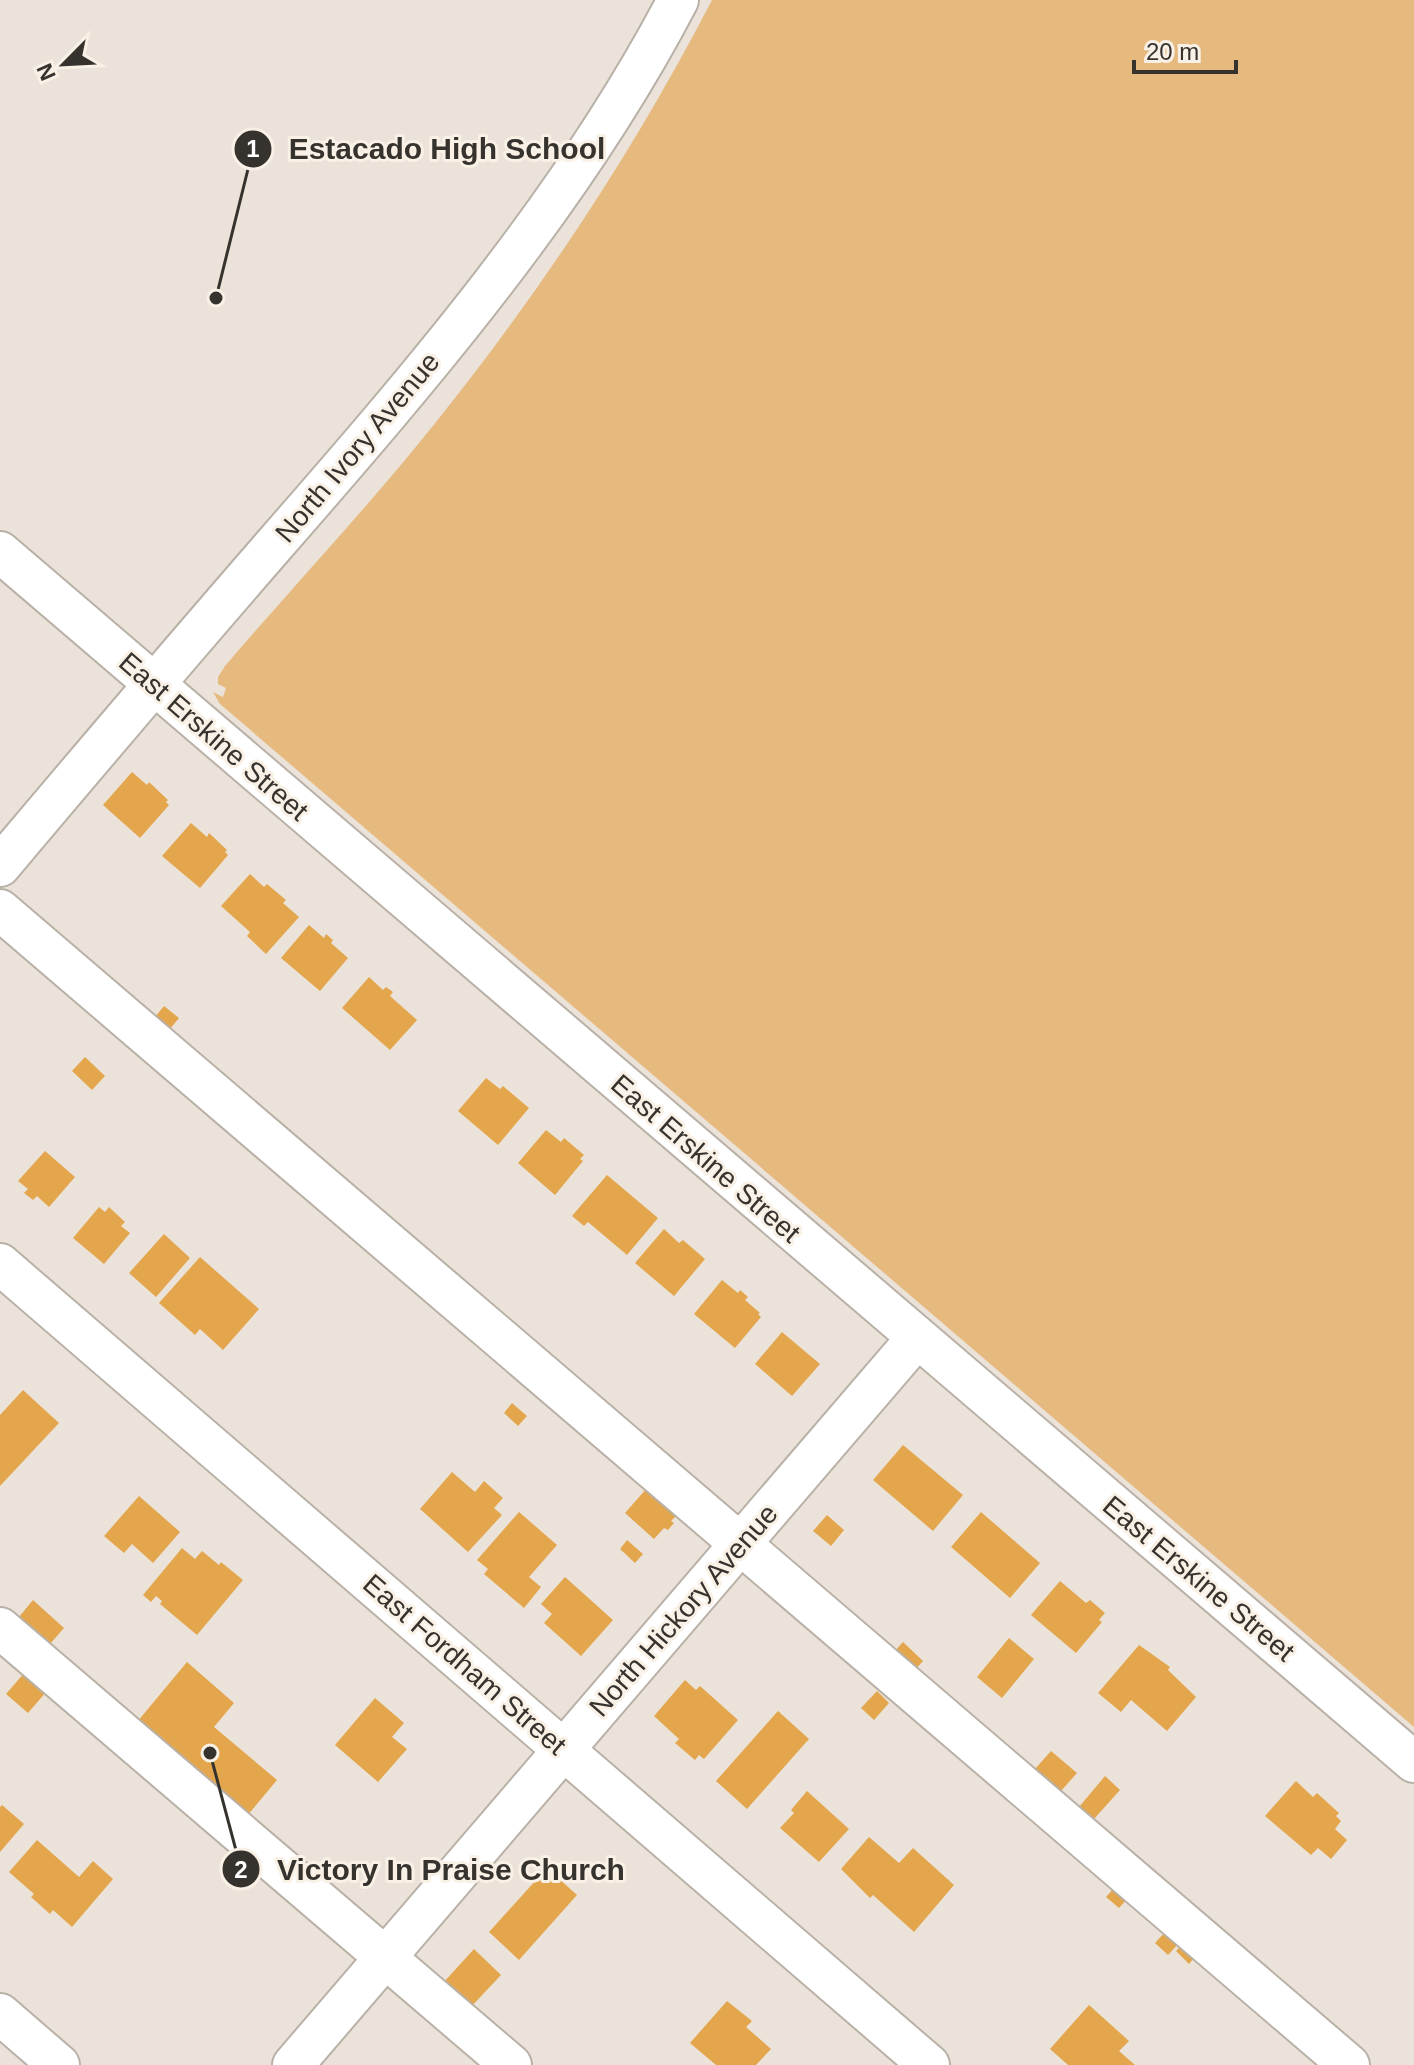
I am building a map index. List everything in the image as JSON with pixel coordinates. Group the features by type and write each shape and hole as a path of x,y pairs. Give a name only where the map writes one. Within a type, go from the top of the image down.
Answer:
{"street":[{"name":"North Ivory Avenue","path":"0,866 381,423 474,306 607,123 678,0"},
{"name":"East Erskine Street","path":"0,552 1414,1762"},
{"path":"0,910 1349,2065"},
{"name":"East Fordham Street","path":"0,1264 929,2065"},
{"name":"North Hickory Avenue","path":"293,2065 917,1338"},
{"path":"0,1628 511,2065"},
{"path":"0,2014 59,2065"}],"shaded area":[{"path":"712,0 1414,0 1414,1727 220,704 213,692 223,697 226,688 218,684 218,677 225,666 414,449 516,318 620,163"}],"building":[{"path":"132,772 147,785 149,782 168,800 169,805 140,838 103,805"},
{"path":"191,823 207,837 209,833 227,850 228,855 200,888 162,856"},
{"path":"250,874 286,900 283,903 299,917 266,954 247,936 250,932 221,906"},
{"path":"309,925 324,938 326,934 348,958 320,991 281,958"},
{"path":"369,977 383,990 386,987 393,992 390,996 417,1020 390,1050 342,1008"},
{"path":"164,1006 179,1018 170,1029 155,1017"},
{"path":"85,1057 105,1076 92,1090 72,1071"},
{"path":"486,1078 500,1089 503,1086 529,1108 498,1145 458,1111"},
{"path":"546,1130 561,1142 564,1138 584,1155 580,1159 583,1161 555,1195 518,1163"},
{"path":"45,1151 75,1177 49,1207 37,1196 33,1200 24,1193 28,1189 18,1181"},
{"path":"607,1175 658,1218 627,1255 588,1222 584,1226 572,1216"},
{"path":"99,1207 105,1212 109,1207 125,1222 121,1226 130,1233 104,1264 73,1238"},
{"path":"664,1229 679,1243 683,1240 705,1259 674,1296 635,1263"},
{"path":"164,1234 190,1258 156,1297 129,1273"},
{"path":"200,1257 259,1309 223,1350 200,1329 195,1335 159,1303"},
{"path":"722,1280 748,1297 745,1300 761,1317 735,1348 694,1314"},
{"path":"782,1332 820,1364 792,1396 755,1364"},
{"path":"23,1390 59,1423 0,1486 0,1415"},
{"path":"512,1403 527,1416 518,1426 504,1413"},
{"path":"903,1445 963,1495 933,1531 873,1480"},
{"path":"452,1472 475,1492 484,1481 503,1498 494,1508 502,1515 468,1552 420,1509"},
{"path":"647,1488 677,1515 668,1530 664,1528 654,1539 625,1513"},
{"path":"139,1496 180,1532 153,1563 132,1544 124,1553 104,1536"},
{"path":"519,1512 557,1545 529,1577 541,1587 524,1608 484,1574 488,1569 477,1560"},
{"path":"981,1512 1040,1563 1010,1598 951,1547"},
{"path":"827,1515 844,1530 831,1546 813,1531"},
{"path":"627,1540 643,1554 635,1563 620,1549"},
{"path":"182,1548 195,1559 202,1551 243,1580 197,1635 160,1604 162,1601 156,1596 151,1602 143,1595"},
{"path":"565,1577 613,1620 581,1656 544,1623 552,1614 541,1604"},
{"path":"1060,1581 1086,1603 1090,1600 1105,1613 1099,1620 1102,1622 1076,1653 1031,1615"},
{"path":"33,1600 64,1628 50,1644 19,1617"},
{"path":"1009,1638 1034,1659 1002,1698 977,1677"},
{"path":"903,1642 923,1661 915,1670 894,1652"},
{"path":"1139,1645 1170,1667 1168,1670 1196,1697 1167,1731 1131,1700 1121,1712 1098,1693"},
{"path":"187,1662 234,1703 214,1727 277,1780 247,1816 137,1722"},
{"path":"25,1672 47,1691 28,1713 6,1694"},
{"path":"685,1680 696,1690 700,1686 738,1720 704,1759 699,1755 695,1760 675,1743 679,1739 654,1716"},
{"path":"877,1691 889,1703 874,1720 861,1708"},
{"path":"375,1698 404,1723 392,1737 407,1749 378,1782 335,1745"},
{"path":"778,1711 809,1739 747,1809 716,1781"},
{"path":"1051,1751 1077,1773 1061,1791 1035,1769"},
{"path":"1105,1776 1120,1790 1094,1819 1079,1807"},
{"path":"1296,1781 1313,1797 1317,1793 1339,1813 1336,1816 1341,1821 1335,1829 1347,1840 1331,1859 1318,1848 1311,1855 1265,1816"},
{"path":"807,1791 849,1829 819,1862 780,1828 794,1813 791,1810"},
{"path":"2,1805 24,1824 0,1852 0,1807"},
{"path":"869,1837 899,1863 913,1848 954,1885 914,1932 873,1895 870,1898 841,1869"},
{"path":"37,1840 79,1877 93,1861 113,1879 72,1927 53,1910 50,1914 31,1897 34,1894 9,1872"},
{"path":"547,1868 577,1895 519,1960 489,1932"},
{"path":"1115,1887 1128,1898 1119,1908 1106,1897"},
{"path":"1166,1931 1179,1943 1168,1955 1155,1943"},
{"path":"1186,1940 1199,1952 1189,1964 1176,1951"},
{"path":"474,1949 501,1975 470,2008 443,1983"},
{"path":"727,2001 752,2021 746,2027 771,2049 756,2065 716,2065 690,2043"},
{"path":"1089,2005 1129,2041 1119,2051 1135,2065 1068,2065 1050,2049"}],"place":[{"name":"Estacado High School","path":"216,298"},
{"name":"Victory In Praise Church","path":"210,1753"}]}
